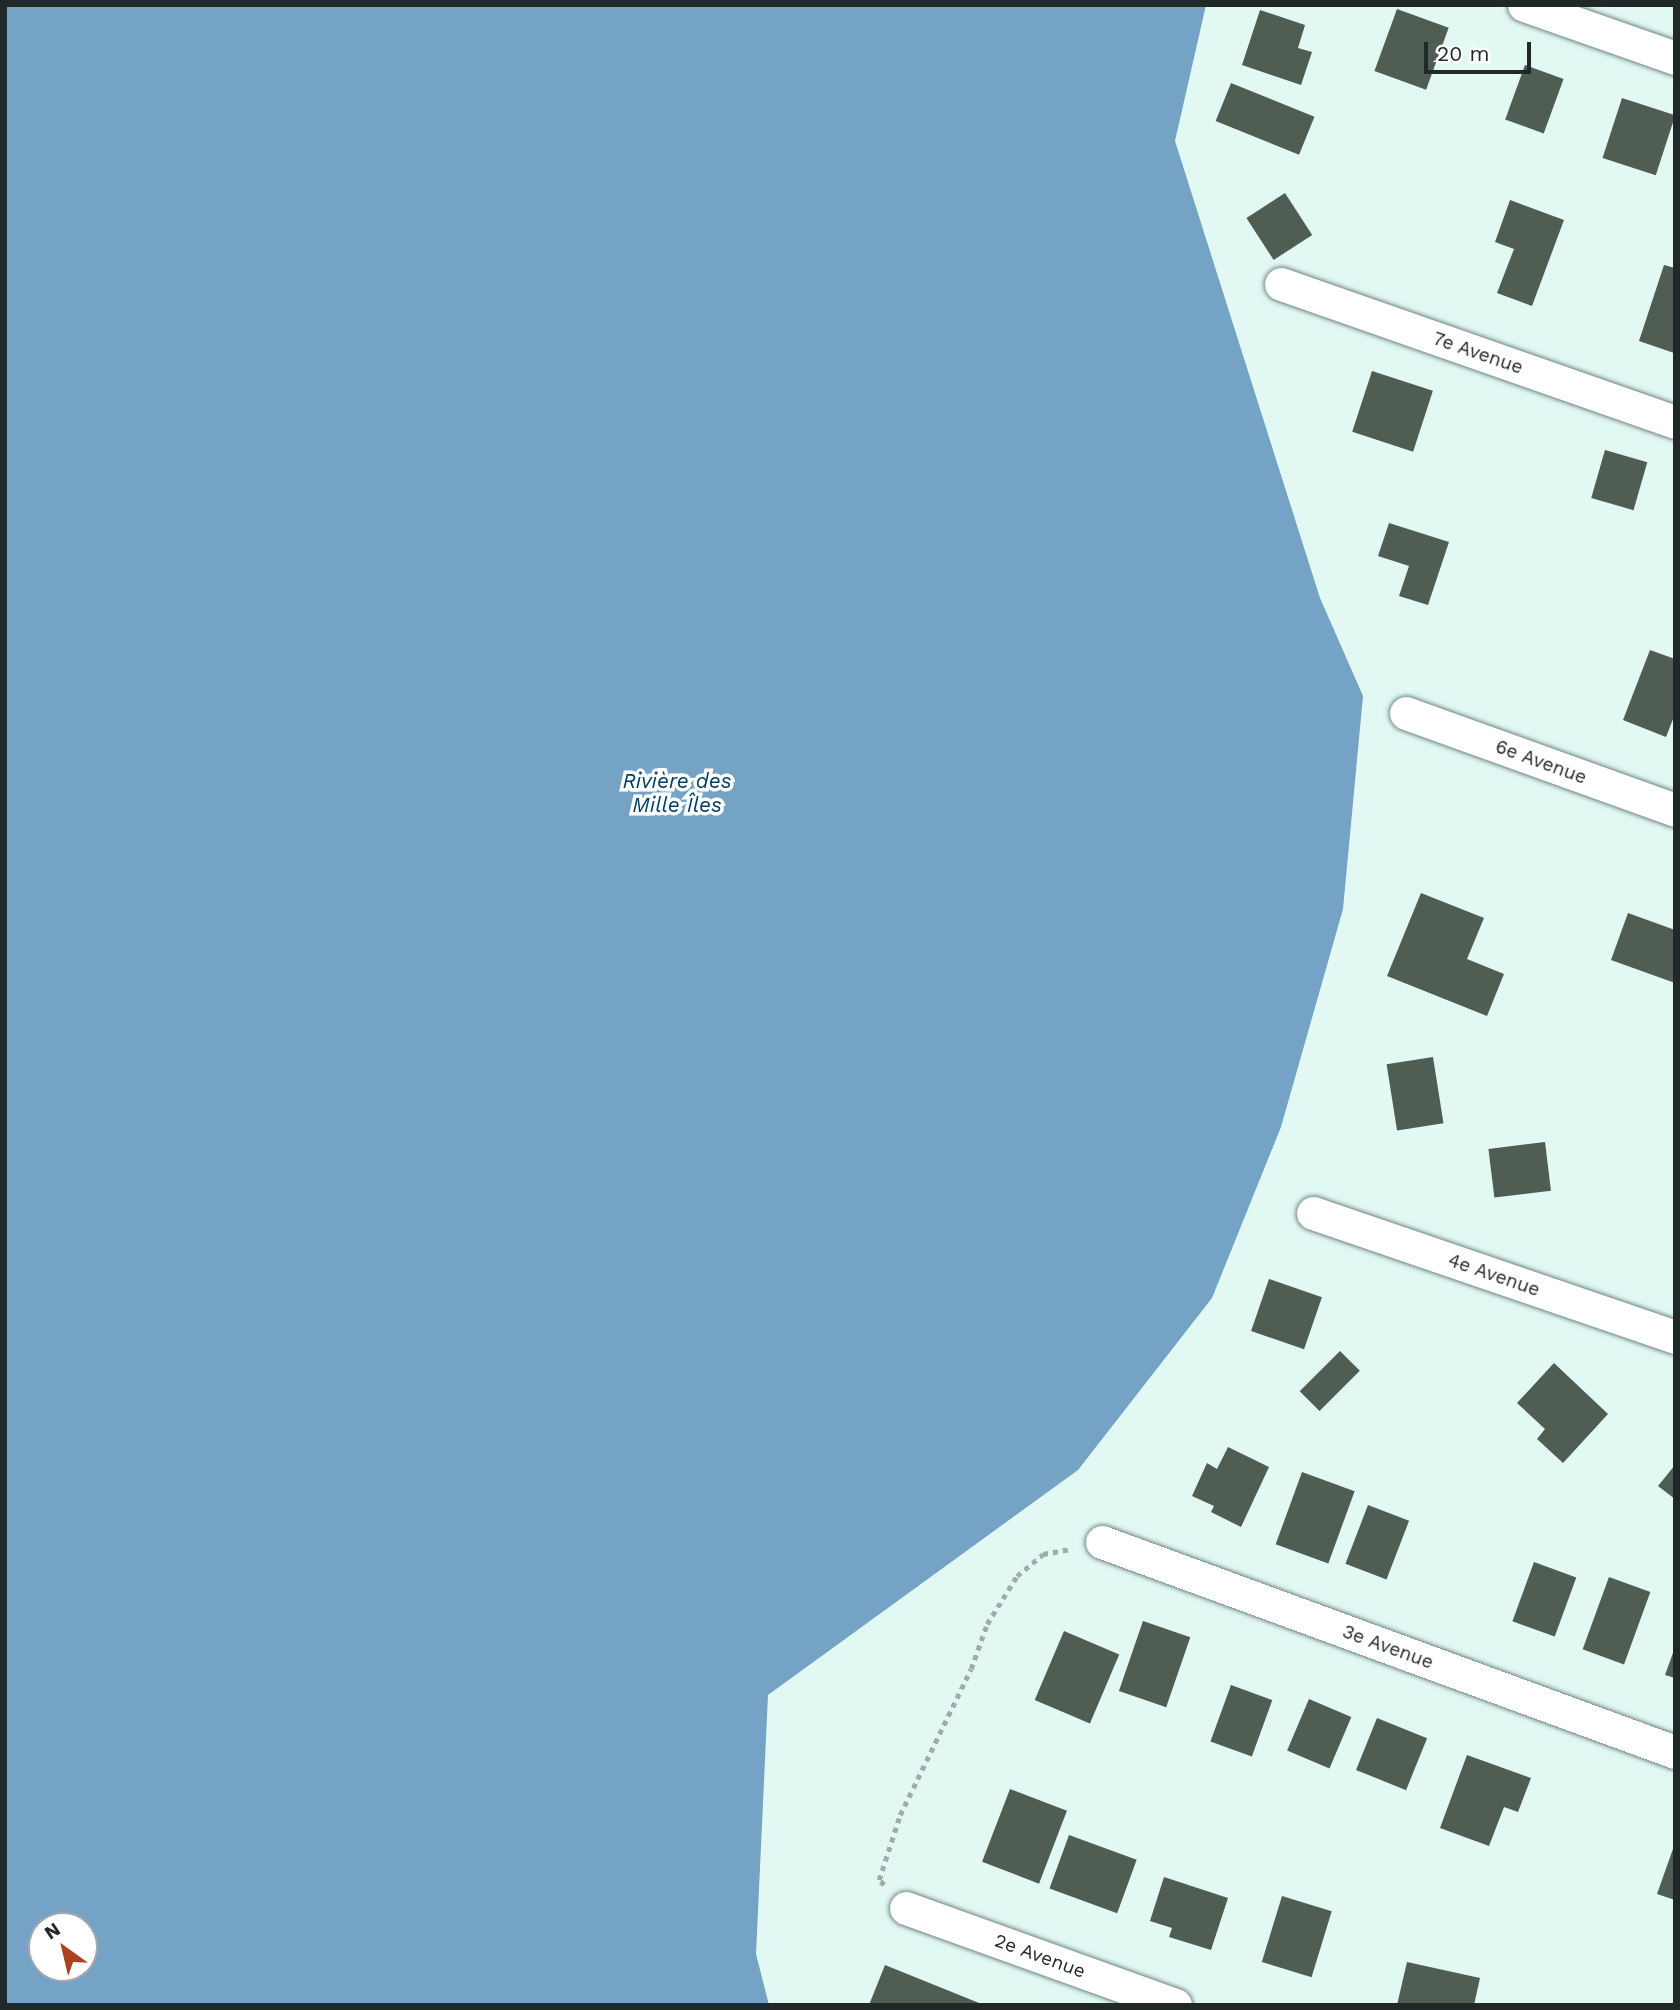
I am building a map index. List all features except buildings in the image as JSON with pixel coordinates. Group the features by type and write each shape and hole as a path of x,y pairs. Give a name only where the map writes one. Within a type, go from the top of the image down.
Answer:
{"street":[{"path":"1524,5 1675,58"},
{"name":"7e Avenue","path":"1280,284 1675,422"},
{"name":"6e Avenue","path":"1406,713 1675,810"},
{"name":"4e Avenue","path":"1313,1213 1675,1337"},
{"name":"3e Avenue","path":"1102,1542 1675,1752"},
{"name":"2e Avenue","path":"906,1908 1175,2005"}],"path":[{"path":"906,1908 879,1880 900,1815 971,1669 987,1624 1017,1576 1043,1554 1102,1542"}],"water":[{"name":"Rivière des Mille Îles","path":"5,5 1206,5 1175,141 1320,598 1363,696 1343,909 1281,1127 1212,1298 1078,1470 768,1695 756,1954 769,2005 5,2005"}]}
